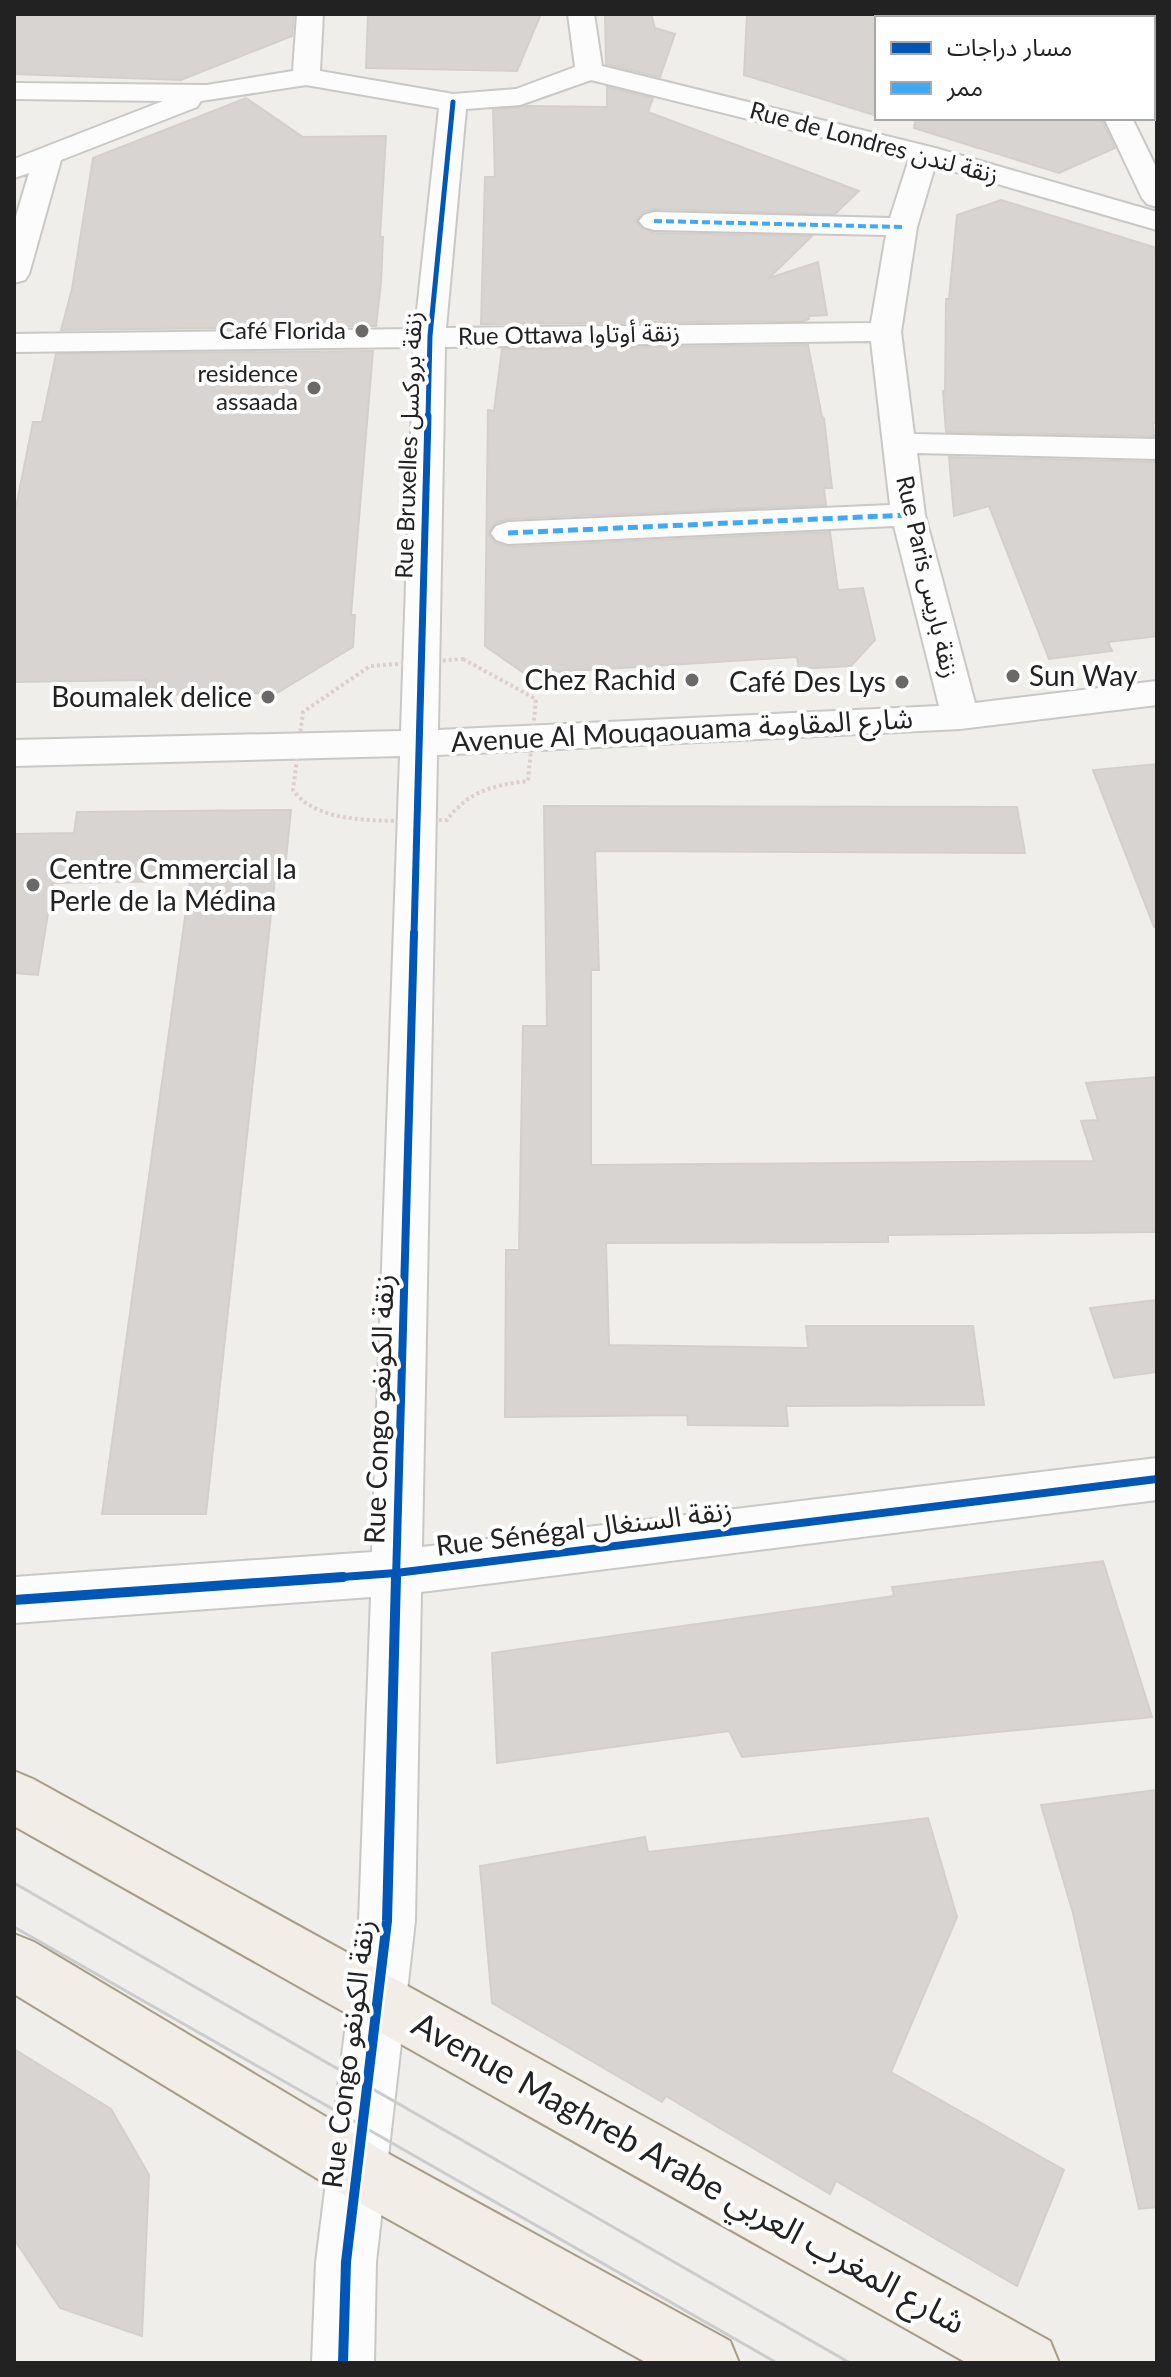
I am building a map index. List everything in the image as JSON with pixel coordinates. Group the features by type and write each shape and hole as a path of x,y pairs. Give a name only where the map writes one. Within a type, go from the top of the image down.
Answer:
{"main road":[{"name":"Avenue Maghreb Arabe شارع المغرب العربي","path":"14,1797 1028,2363"},
{"path":"14,1962 357,2169 708,2363"}],"street":[{"path":"306,77 310,14"},
{"path":"14,91 207,93 306,77 453,102 520,97 589,71 581,14"},
{"name":"Rue de Londres زنقة لندن","path":"589,71 925,154 1157,221"},
{"path":"14,169 207,93"},
{"name":"Rue Bruxelles زنقة بروكسل","path":"420,743 430,336 453,102"},
{"path":"1119,120 1157,198"},
{"name":"Rue Paris زنقة باريس","path":"925,154 902,227 885,332 908,515 960,717"},
{"path":"14,274 48,157"},
{"path":"654,221 902,227"},
{"name":"Rue Ottawa زنقة أوتاوا","path":"14,343 885,332"},
{"path":"897,443 1157,449"},
{"path":"508,533 908,515"},
{"name":"Avenue Al Mouqaouama شارع المقاومة","path":"14,753 420,743 960,717 1157,693"},
{"name":"Rue Congo زنقة الكونغو","path":"343,2363 346,2262 387,1921 420,743"},
{"name":"Rue Sénégal زنقة السنغال","path":"14,1600 396,1573 1157,1479"}],"building":[{"path":"14,14 294,14 292,36 181,80 14,74"},
{"path":"368,14 541,14 517,71 366,68"},
{"path":"605,14 651,14 655,28 675,34 660,77 606,64"},
{"path":"747,14 877,14 875,115 744,75"},
{"path":"607,87 653,98 648,112 859,191 835,214 654,209 643,212 636,221 642,229 654,233 812,236 769,278 818,262 827,315 809,316 804,321 481,324 485,177 495,177 493,110 526,106 607,107"},
{"path":"246,98 303,137 386,136 380,237 383,237 381,283 376,326 61,330 72,289 93,158"},
{"path":"916,120 1102,120 1115,148 1059,173 914,128"},
{"path":"1001,200 1157,248 1157,423 1153,423 1154,436 946,432 943,391 946,299 949,299 957,215"},
{"path":"808,345 824,418 832,488 824,488 826,505 508,519 495,523 488,533 495,543 508,547 830,532 838,590 863,588 875,640 851,666 799,669 797,657 525,674 485,646 488,410 494,411 502,349"},
{"path":"373,351 351,615 355,615 353,647 277,693 144,695 146,680 14,682 14,517 33,422 42,422 56,354"},
{"path":"949,457 1156,462 1157,636 1108,642 1112,651 1049,659 989,506 954,516"},
{"path":"1157,764 1157,926 1154,927 1093,770"},
{"path":"544,806 1017,807 1025,853 595,851 599,970 591,970 591,1165 1094,1161 1081,1121 1098,1120 1086,1083 1157,1077 1157,1232 888,1235 888,1242 606,1243 609,1345 808,1348 806,1326 973,1326 984,1405 786,1406 788,1426 688,1425 687,1415 505,1417 506,1250 519,1250 523,1026 547,1026"},
{"path":"291,810 286,859 277,859 206,1514 102,1514 190,881 53,883 38,975 14,973 14,834 74,833 77,812"},
{"path":"1157,1300 1157,1372 1114,1378 1090,1308"},
{"path":"1103,1561 1152,1717 742,1757 729,1731 497,1763 492,1653 894,1596 892,1587"},
{"path":"1157,1790 1157,2207 1139,2209 1073,1913 1041,1805"},
{"path":"928,1818 957,1917 891,2072 1064,2170 1017,2286 836,2181 830,2194 666,2096 662,2102 492,2003 480,1866 645,1837 648,1852"},
{"path":"14,2049 111,2109 149,2175 142,2336 60,2308 14,2239"}],"tram line":[{"path":"14,1883 850,2363"},
{"path":"14,1927 777,2363"}],"marked path":[{"path":"654,221 902,227"},
{"path":"508,533 908,515"}],"cycle path":[{"path":"343,2363 346,2262 387,1921 430,336 453,102"},
{"path":"14,1600 396,1573 1157,1479"}],"place":[{"name":"Café Florida","path":"362,331"},
{"name":"residence assaada","path":"314,388"},
{"name":"Sun Way","path":"1013,676"},
{"name":"Chez Rachid","path":"692,680"},
{"name":"Café Des Lys","path":"902,682"},
{"name":"Boumalek delice","path":"268,697"},
{"name":"Centre Cmmercial la Perle de la Médina","path":"33,885"}]}
